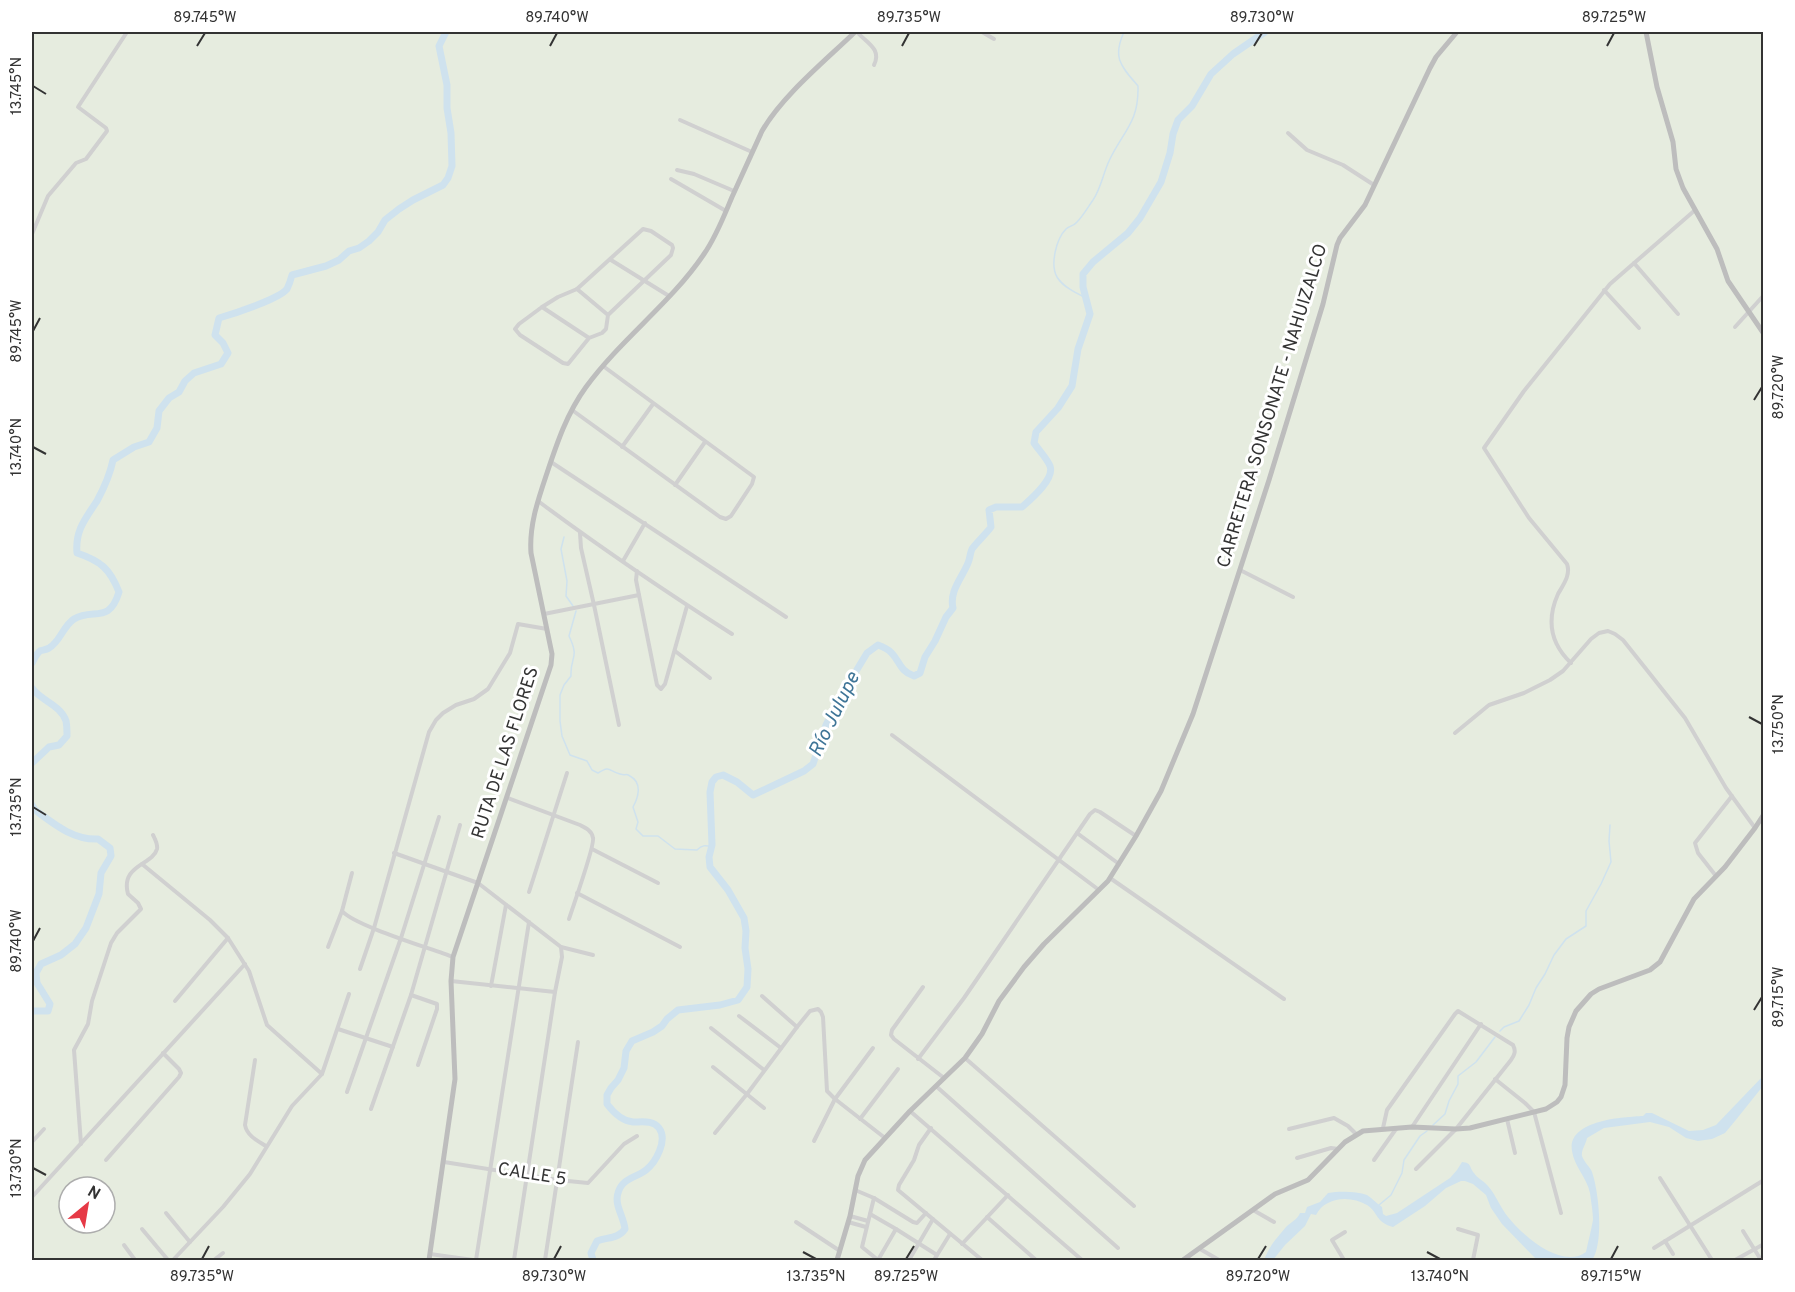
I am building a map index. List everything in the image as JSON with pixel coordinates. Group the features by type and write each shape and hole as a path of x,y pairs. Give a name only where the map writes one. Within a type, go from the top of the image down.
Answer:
{"street":[{"path":"32,234 48,196 76,163 86,159 97,147 107,131 78,107 127,32"},
{"path":"855,32 877,52 878,58 874,65"},
{"name":"RUTA DE LAS FLORES","path":"429,1257 455,1079 451,981 453,957 552,665 552,654 530,540 537,501 550,462 560,434 586,387 705,253 762,131 778,108 855,32"},
{"path":"982,32 994,39"},
{"name":"CARRETERA SONSONATE - NAHUIZALCO","path":"837,1260 862,1166 910,1111 965,1058 982,1034 999,1001 1024,967 1110,878 1156,801 1185,736 1240,570 1317,325 1337,245 1340,238 1362,212 1436,57 1457,32"},
{"path":"1646,32 1657,87 1674,146 1677,173 1694,211 1717,249 1728,281 1764,334"},
{"path":"680,120 752,152"},
{"path":"1288,133 1307,150 1343,165 1374,186"},
{"path":"677,170 694,174 734,191"},
{"path":"671,179 726,211"},
{"path":"1571,663 1560,652 1554,641 1552,626 1553,609 1569,569 1567,564 1529,518 1484,448 1519,398 1604,290 1694,211"},
{"path":"643,229 651,231 674,248 671,255 608,315 606,329 589,338 571,362 566,364 516,332 515,329 519,324 558,297 577,289 611,260 643,229"},
{"path":"611,260 669,296"},
{"path":"1634,263 1678,314"},
{"path":"577,289 608,315"},
{"path":"1604,290 1639,328"},
{"path":"1736,327 1764,296"},
{"path":"542,307 589,338"},
{"path":"572,410 720,517 726,519 731,516 752,484 754,477 603,366"},
{"path":"621,447 653,404"},
{"path":"675,485 705,442"},
{"path":"550,462 786,617"},
{"path":"537,501 687,606 732,634"},
{"path":"623,561 645,523"},
{"path":"580,533 581,548 619,725"},
{"path":"1240,570 1293,597"},
{"path":"637,571 636,580 657,685 662,689 687,606"},
{"path":"544,614 639,595"},
{"path":"360,969 374,928 424,744 436,720 456,705 474,699 488,689 510,652 518,624 547,629"},
{"path":"1455,733 1489,705 1524,693 1550,680 1571,663 1591,639 1599,633 1608,631 1623,640 1685,718 1732,796 1755,828"},
{"path":"675,651 710,678"},
{"path":"892,735 1099,890"},
{"path":"529,892 567,773"},
{"path":"1716,876 1698,853 1695,843 1732,796"},
{"path":"508,798 580,825 590,832 594,842 569,919"},
{"path":"918,1059 964,998 1090,814 1095,810 1136,836"},
{"path":"1183,1260 1281,1191 1308,1180 1356,1134 1370,1129 1383,1128 1470,1128 1533,1112 1557,1102 1564,1091 1569,1027 1584,1001 1599,988 1650,970 1660,962 1694,899 1725,867 1764,814"},
{"path":"347,1092 401,938 439,816"},
{"path":"371,1109 411,995 460,825"},
{"path":"1077,833 1119,864"},
{"path":"81,1144 74,1050 88,1024 95,991 111,943 117,933 141,909 127,888 129,876 157,848 153,835"},
{"path":"592,849 658,883"},
{"path":"394,854 478,883 561,947 593,955"},
{"path":"142,864 210,920 228,938 249,971 267,1024 322,1074"},
{"path":"328,947 342,911 352,873"},
{"path":"1110,878 1284,999"},
{"path":"577,893 680,947"},
{"path":"491,986 506,905"},
{"path":"342,911 374,928 453,957"},
{"path":"429,1257 475,1260 529,922"},
{"path":"175,1001 228,938"},
{"path":"514,1260 562,957 561,947"},
{"path":"32,1197 245,964"},
{"path":"451,981 555,992"},
{"path":"923,987 892,1030 891,1035 944,1079"},
{"path":"173,1260 223,1207 250,1174 292,1106 322,1074 349,994"},
{"path":"411,995 437,1004 418,1065"},
{"path":"762,996 797,1027"},
{"path":"714,1133 747,1094 797,1027 814,1009 818,1009 821,1012 827,1091 885,1138"},
{"path":"1383,1128 1388,1110 1458,1011 1513,1045 1515,1050 1511,1060 1455,1129 1416,1168"},
{"path":"739,1016 781,1047"},
{"path":"1413,1127 1481,1024"},
{"path":"711,1028 764,1070"},
{"path":"338,1029 393,1047"},
{"path":"545,1260 578,1042"},
{"path":"814,1141 835,1099 873,1048"},
{"path":"106,1160 179,1077 180,1069 163,1053"},
{"path":"965,1058 1134,1206"},
{"path":"255,1060 245,1125 249,1135 266,1146"},
{"path":"713,1067 764,1108"},
{"path":"860,1119 898,1069"},
{"path":"1496,1079 1526,1103 1533,1112 1561,1213"},
{"path":"937,1087 1118,1248"},
{"path":"910,1111 1082,1260"},
{"path":"1289,1130 1334,1118 1356,1134"},
{"path":"1507,1119 1515,1153"},
{"path":"931,1128 919,1145 914,1160 898,1185 898,1190 982,1260"},
{"path":"1374,1160 1396,1128"},
{"path":"32,1142 44,1129"},
{"name":"CALLE 5","path":"444,1162 588,1183 624,1144 637,1136"},
{"path":"1297,1158 1331,1148 1338,1149"},
{"path":"1660,1178 1712,1260"},
{"path":"1654,1248 1764,1180"},
{"path":"855,1190 874,1198 913,1222 917,1223 926,1213"},
{"path":"962,1244 1008,1195"},
{"path":"874,1198 862,1247 878,1260 896,1229"},
{"path":"1253,1210 1274,1222"},
{"path":"166,1213 190,1242"},
{"path":"870,1214 937,1254"},
{"path":"987,1217 1035,1260"},
{"path":"849,1219 868,1221"},
{"path":"849,1219 866,1227"},
{"path":"909,1260 933,1219"},
{"path":"796,1222 840,1251"},
{"path":"1458,1228 1478,1235 1473,1260"},
{"path":"142,1229 168,1260"},
{"path":"1743,1231 1761,1260"},
{"path":"1344,1260 1332,1240 1345,1232"},
{"path":"934,1260 950,1234"},
{"path":"1665,1241 1673,1254"},
{"path":"1735,1260 1764,1244"},
{"path":"123,1245 135,1260"},
{"path":"1200,1249 1219,1260"},
{"path":"214,1260 223,1252"}],"shaded area":[{"path":"32,32 1763,32 1763,1260 32,1260"}],"water":[{"path":"1763,1076 1763,1086 1735,1121 1725,1133 1712,1139 1698,1141 1686,1138 1669,1127 1650,1122 1604,1128 1587,1138 1582,1156 1595,1181 1599,1217 1598,1242 1592,1260 1537,1260 1502,1224 1491,1208 1486,1195 1473,1184 1461,1181 1446,1188 1425,1206 1393,1227 1383,1223 1371,1208 1360,1202 1346,1199 1332,1201 1325,1204 1316,1215 1311,1214 1305,1226 1273,1260 1264,1260 1271,1246 1286,1227 1300,1213 1305,1213 1307,1207 1320,1202 1328,1193 1348,1192 1367,1195 1382,1207 1383,1214 1386,1216 1397,1213 1450,1178 1462,1162 1469,1164 1475,1175 1491,1190 1508,1217 1523,1233 1555,1254 1566,1257 1576,1256 1586,1252 1593,1220 1590,1193 1572,1151 1573,1141 1578,1133 1598,1122 1643,1116 1646,1113 1652,1113 1689,1131 1703,1130 1716,1125"}],"waterway":[{"path":"32,663 40,651 53,645 74,619 105,612 115,602 119,592 112,577 104,567 77,553 79,532 102,491 113,460 134,447 149,442 157,428 159,411 169,398 179,392 185,381 194,373 221,364 228,353 223,343 215,335 219,318 275,297 287,289 292,275 326,266 339,260 349,251 359,248 378,232 385,220 413,200 443,185 448,178 452,166 451,133 447,108 447,85 439,46 446,32"},
{"path":"1086,298 1060,281 1055,272 1054,259 1062,233 1079,220 1096,195 1109,161 1136,109 1138,86 1123,67 1119,55 1120,41 1124,32"},
{"name":"Río Julupe","path":"593,1260 591,1253 597,1241 616,1236 625,1229 617,1202 620,1188 626,1181 650,1166 657,1156 662,1138 657,1125 625,1120 607,1104 607,1095 624,1068 626,1051 632,1041 662,1026 678,1010 720,1005 738,1000 747,987 744,918 728,890 710,867 712,782 716,777 723,775 737,782 753,795 804,771 813,764 826,725 838,701 867,653 878,645 891,652 908,673 914,676 920,673 925,657 953,608 954,590 968,563 972,549 991,527 989,510 996,507 1022,507 1049,477 1050,466 1034,443 1036,432 1058,408 1072,386 1078,349 1090,314 1083,287 1083,274 1093,262 1128,233 1140,218 1161,182 1178,120 1192,106 1211,74 1233,54 1265,32"},
{"path":"564,537 561,549 567,581 566,596 573,606"},
{"path":"576,611 569,636 574,649 571,676 560,695 562,736 570,755 587,761 592,770 598,773 608,769 634,779 638,787 633,807 638,822 636,829 643,836 658,836 675,849 697,850 704,846 712,847"},
{"path":"32,688 60,711 66,723 67,736 59,745 49,747 32,763"},
{"path":"32,805 49,821 64,830 80,837 98,839 110,848 111,856 101,873 99,894 86,928 75,944 61,955 41,964 36,973 37,983 50,1004 48,1011 32,1011"},
{"path":"1500,1031 1519,1021 1554,955 1566,939 1586,926 1586,911 1611,862 1610,825"},
{"path":"1433,1125 1445,1114 1458,1084 1458,1076 1476,1062 1495,1037"},
{"path":"1379,1205 1391,1195 1402,1173 1404,1160 1420,1136 1427,1131"}]}
